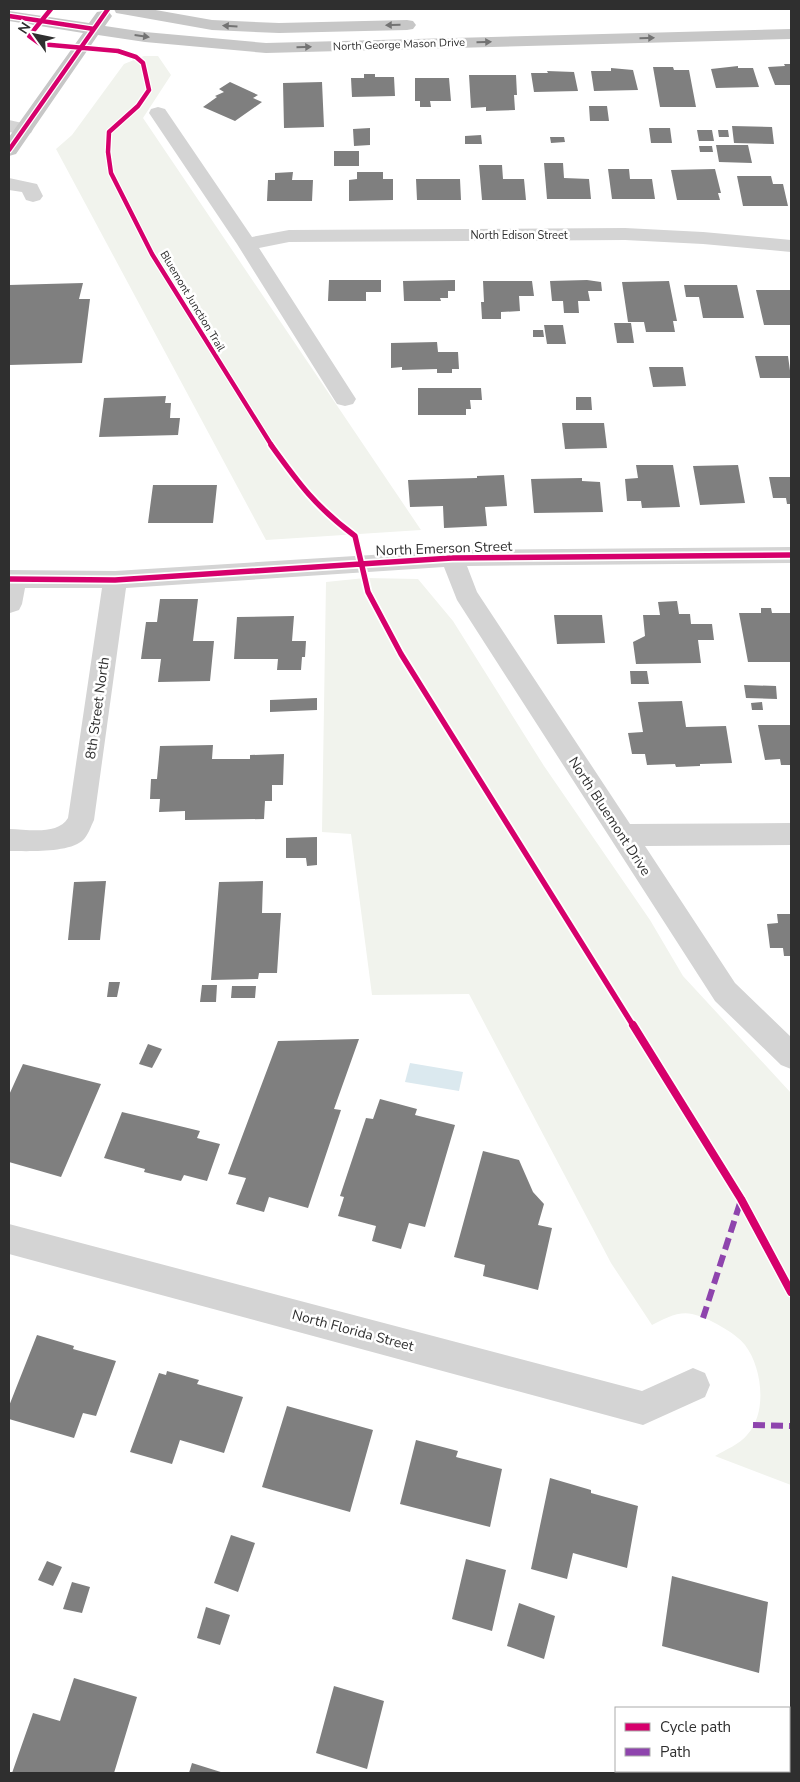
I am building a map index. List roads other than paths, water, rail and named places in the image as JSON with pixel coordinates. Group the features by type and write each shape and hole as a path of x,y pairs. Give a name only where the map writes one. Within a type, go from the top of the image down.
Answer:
{"main road":[{"path":"9,150 16,128 108,9"},
{"name":"North George Mason Drive","path":"122,9 212,25 279,28 427,24"},
{"name":"North George Mason Drive","path":"9,16 191,42 266,48 791,34"}],"street":[{"path":"158,113 247,244 345,399"},
{"path":"9,184 30,188 33,196"},
{"name":"North Edison Street","path":"247,244 289,236 625,234 703,238 791,246"},
{"name":"North Emerson Street","path":"12,579 114,580 452,558 791,555"},
{"name":"North Bluemont Drive","path":"452,558 466,594 725,992 791,1056"},
{"path":"10,604 12,579"},
{"name":"8th Street North","path":"9,840 55,840 73,833 81,820 114,580"},
{"path":"623,835 791,834"},
{"name":"North Florida Street","path":"9,1239 644,1408 693,1385"}]}
